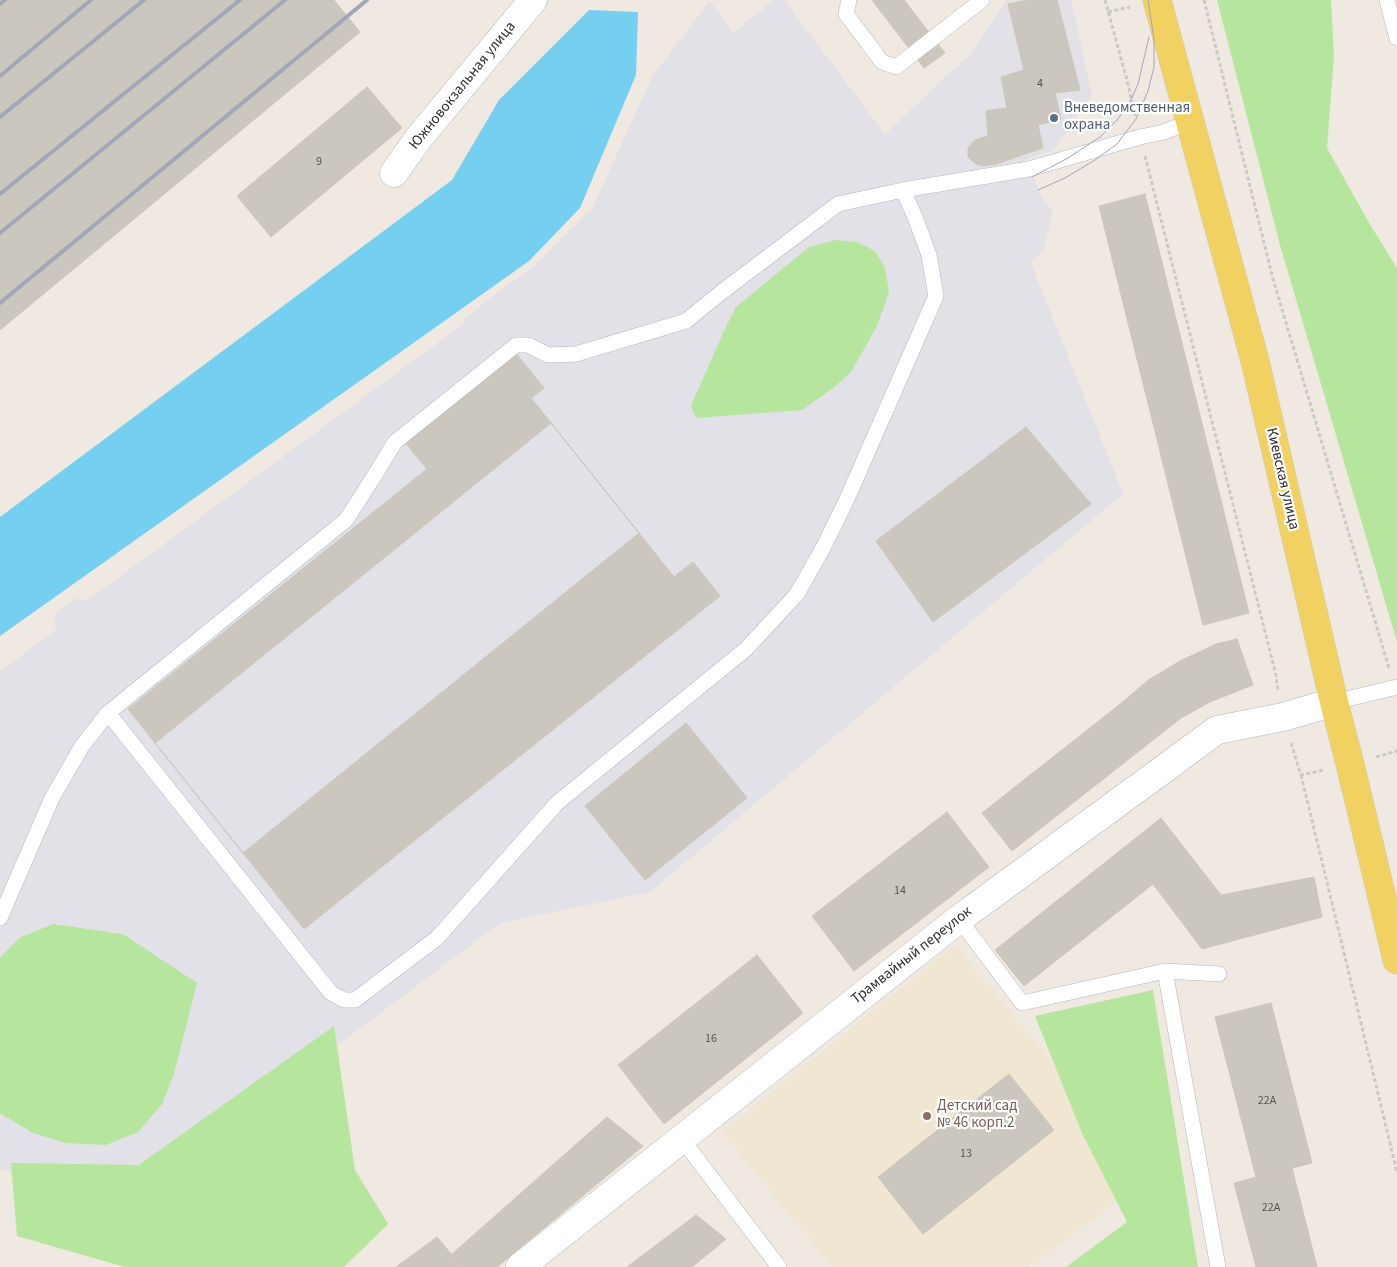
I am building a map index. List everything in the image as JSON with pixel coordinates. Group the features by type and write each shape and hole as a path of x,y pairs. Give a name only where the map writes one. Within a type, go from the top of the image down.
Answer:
{"main road":[{"name":"Киевская улица","path":"1157,0 1255,361 1334,702 1397,960"}],"street":[{"name":"Южновокзальная улица","path":"394,173 418,139 533,0"},
{"name":"Трамвайный переулок","path":"520,1267 959,919 1217,730 1283,717 1334,702"}],"lane":[{"path":"849,0 846,14 882,62 896,67 982,0"},
{"path":"1387,0 1397,38"},
{"path":"0,918 52,798 82,746 108,714 346,520 395,442 516,345 528,345 548,355 576,354 686,321 838,204 903,190 1029,169 1140,137 1164,132 1190,122"},
{"path":"108,714 331,994 344,1000 355,1000 437,938 557,803 746,649 797,594 823,548 847,498 936,296 929,255 903,190"},
{"path":"1334,702 1396,687"},
{"path":"959,919 1022,1003 1165,971 1219,974"},
{"path":"1165,971 1218,1267"},
{"path":"681,1138 779,1267"}],"path":[{"path":"1105,0 1128,84 1276,675 1283,717 1301,775 1397,1172"},
{"path":"1204,0 1273,279 1396,687"},
{"path":"1301,775 1397,751"}],"shaded area":[{"path":"774,0 784,0 885,134 971,53 1007,0 1071,0 1092,95 1054,150 1025,160 1044,201 1053,210 1044,249 1031,263 1123,494 650,892 500,923 136,1197 0,1169 0,671 56,630 54,615 74,599 88,600 462,325 465,318 532,268 592,209 653,75 710,1 733,33"},
{"name":"Детский сад № 46 корп.2","path":"955,945 1083,1099 1121,1199 1029,1267 832,1267 722,1132"}],"green space":[{"path":"1217,0 1331,0 1334,55 1327,148 1397,268 1397,642 1280,245"},
{"path":"836,240 857,242 875,251 885,268 889,292 877,326 851,372 833,388 802,410 696,418 691,406 736,307 809,247"},
{"path":"53,924 123,934 197,983 174,1074 162,1104 138,1132 106,1145 66,1143 33,1133 0,1113 0,958 19,938"},
{"path":"1153,990 1198,1267 1066,1267 1127,1222 1082,1133 1035,1016"},
{"path":"334,1026 355,1170 388,1224 344,1267 125,1267 17,1236 11,1163 139,1165"}],"water":[{"path":"589,10 638,12 636,75 580,208 529,261 0,636 0,517 452,180 499,100"}],"building":[{"path":"0,0 334,0 360,32 0,330"},
{"path":"872,0 904,0 945,53 924,68"},
{"path":"1029,0 1057,0 1080,90 1055,93 1061,119 1038,125 1043,148 996,164 984,166 976,164 968,157 968,148 975,140 988,136 986,111 1007,108 1001,77 1024,70 1008,4"},
{"path":"367,87 402,128 271,237 237,196"},
{"path":"1145,194 1249,613 1203,625 1099,206"},
{"path":"514,351 544,388 531,398 674,577 693,562 720,596 304,929 128,709 427,469 403,440"},
{"path":"551,423 639,533 243,853 155,743"},
{"path":"1026,427 1091,504 933,622 876,541"},
{"path":"1237,639 1253,685 1210,702 1181,718 1012,851 982,813 1147,681 1180,661 1216,644"},
{"path":"686,723 747,798 645,880 585,806"},
{"path":"947,812 989,867 854,971 812,916"},
{"path":"1161,818 1221,895 1314,877 1322,917 1202,949 1153,884 1024,986 995,950"},
{"path":"757,955 803,1013 664,1124 618,1065"},
{"path":"1271,1003 1312,1163 1256,1177 1215,1017"},
{"path":"1009,1074 1054,1130 923,1234 878,1177"},
{"path":"607,1117 643,1146 497,1267 463,1267 452,1254"},
{"path":"1292,1168 1317,1267 1256,1267 1234,1183"},
{"path":"696,1215 726,1239 692,1267 627,1267"},
{"path":"437,1237 462,1267 396,1267"}],"tram line":[{"path":"1038,190 1065,178 1095,160 1117,144 1136,119 1148,91 1154,67 1154,39 1148,0"},
{"path":"1032,177 1068,158 1100,137 1118,119 1131,100 1138,84 1149,37"}],"railway":[{"path":"0,4 5,0"},
{"path":"0,76 91,0"},
{"path":"0,117 144,0"},
{"path":"0,194 240,0"},
{"path":"0,233 285,0"},
{"path":"0,303 367,0"}],"place":[{"name":"Вневедомственная охрана","path":"1054,118"},
{"name":"Детский сад № 46 корп.2","path":"927,1116"}]}
